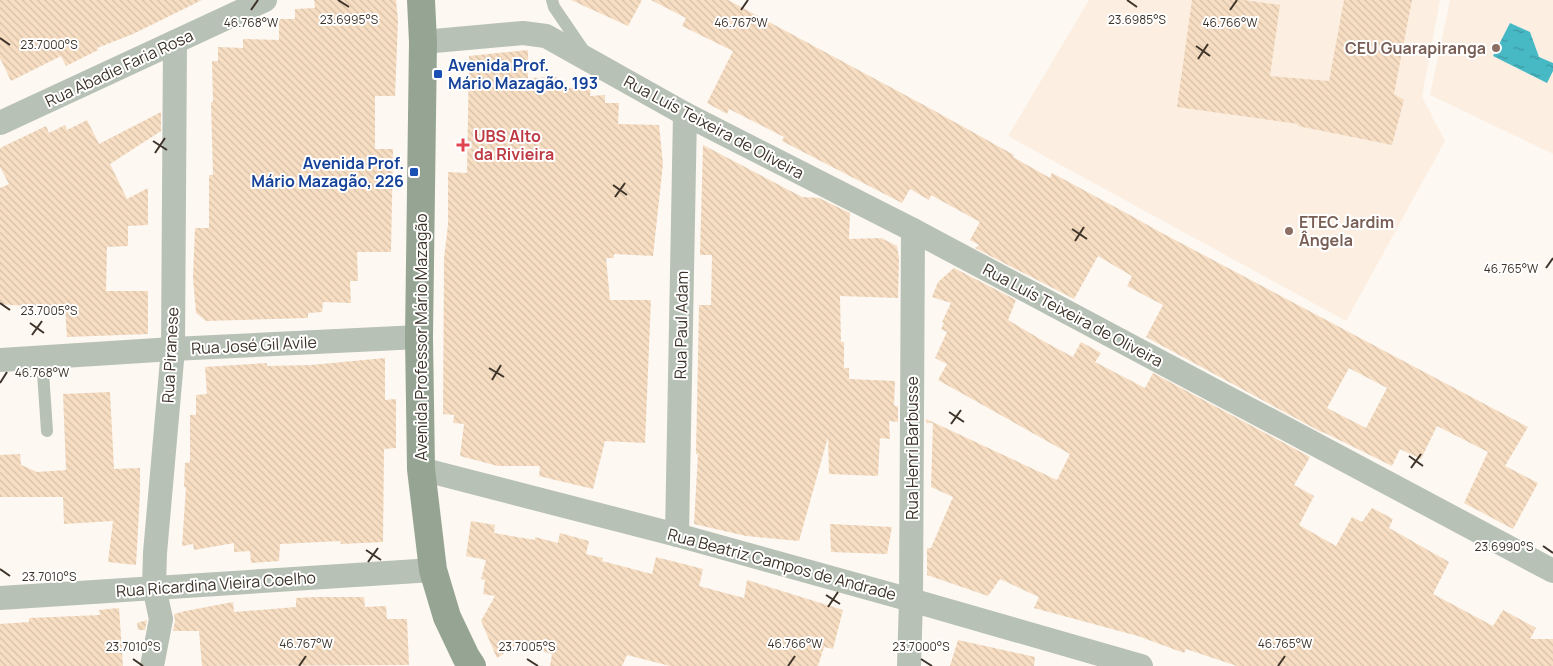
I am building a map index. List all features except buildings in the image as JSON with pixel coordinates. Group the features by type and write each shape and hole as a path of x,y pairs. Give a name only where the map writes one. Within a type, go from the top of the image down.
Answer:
{"street":[{"name":"Rua Abadie Faria Rosa","path":"0,123 265,0"},
{"name":"Avenida Professor Mário Mazagão","path":"421,0 424,42 419,337 421,469 433,570 447,617 472,666"},
{"name":"Rua Luís Teixeira de Oliveira","path":"424,42 523,33 546,36 685,114 913,230 1553,571"},
{"name":"Rua Piranese","path":"152,666 161,619 154,587 155,553 172,349 175,42"},
{"name":"Rua Paul Adam","path":"676,535 685,114"},
{"name":"Rua Henri Barbusse","path":"909,666 913,230"},
{"name":"Rua José Gil Avile","path":"0,360 172,349 419,337"},
{"name":"Rua Beatriz Campos de Andrade","path":"421,469 676,535 1141,666"},
{"name":"Rua Ricardina Vieira Coelho","path":"0,598 433,570"}],"lane":[{"name":"Rua Luís Teixeira de Oliveira","path":"552,0 554,6 592,62"},
{"path":"42,358 47,430"}],"shaded area":[{"name":"ETEC Jardim Ângela","path":"1089,0 1440,0 1422,97 1445,141 1346,321 1008,136"},
{"name":"CEU Guarapiranga","path":"1450,0 1553,0 1553,154 1430,95"}],"water":[{"path":"1510,23 1530,32 1539,57 1553,63 1553,71 1547,83 1493,56"}],"place":[{"name":"CEU Guarapiranga","path":"1496,48"},
{"name":"Avenida Prof. Mário Mazagão, 193","path":"438,74"},
{"name":"UBS Alto da Rivieira","path":"463,145"},
{"name":"Avenida Prof. Mário Mazagão, 226","path":"414,172"},
{"name":"ETEC Jardim Ângela","path":"1289,231"}]}
